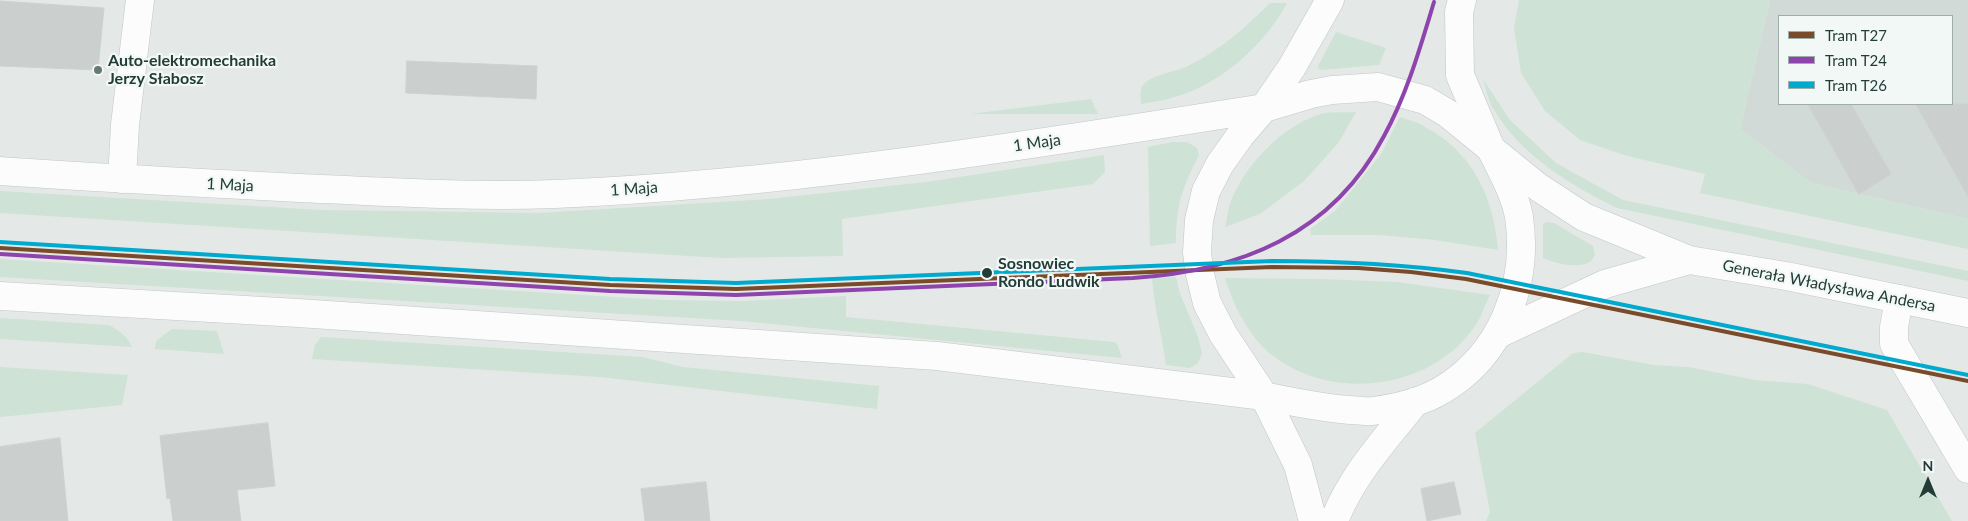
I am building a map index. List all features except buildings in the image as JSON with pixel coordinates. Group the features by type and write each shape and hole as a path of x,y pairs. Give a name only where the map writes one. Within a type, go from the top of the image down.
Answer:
{"main road":[{"path":"122,179 125,125 140,0"},
{"path":"1313,521 1298,465 1264,396 1223,334 1207,303 1199,270 1198,248 1199,220 1206,191 1220,164 1240,136 1264,108 1292,67 1330,0"},
{"path":"0,296 564,330 937,356 1264,396 1318,408 1372,412 1415,402 1441,391 1463,375 1483,357 1498,334 1509,311 1516,289 1521,241 1519,216 1509,185 1492,151 1460,75 1459,12 1462,0"},
{"name":"1 Maja","path":"0,172 412,194 490,195 610,190 734,181 892,163 1089,136 1264,108 1311,94 1355,87 1378,87 1425,100 1446,113 1492,151"},
{"name":"Generała Władysława Andersa","path":"1492,151 1538,187 1584,216 1689,260 1786,276 1968,314"},
{"name":"Generała Władysława Andersa","path":"1498,334 1605,284 1689,260"},
{"path":"1899,299 1894,327 1894,344 1968,469"},
{"path":"1334,521 1343,498 1361,469 1415,402"}],"shaded area":[{"path":"1770,0 1968,0 1968,219 1811,183 1740,129"}],"green space":[{"path":"1519,0 1770,0 1740,129 1811,183 1968,219 1968,249 1700,193 1705,174 1627,156 1580,140 1545,111 1521,73 1514,28"},
{"path":"1270,3 1287,3 1266,34 1253,49 1223,74 1189,92 1141,104 1141,89 1147,81 1188,66 1211,53 1242,30"},
{"path":"1336,32 1386,48 1379,65 1319,69 1318,66"},
{"path":"1483,79 1510,120 1556,163 1623,200 1968,271 1968,281 1617,208 1564,179 1517,140 1493,108"},
{"path":"1091,99 1098,114 970,114"},
{"path":"1356,112 1339,142 1304,181 1260,214 1225,227 1230,204 1237,187 1267,148 1293,127 1307,119 1321,114"},
{"path":"1400,117 1419,124 1442,137 1468,163 1478,178 1492,212 1498,250 1435,240 1380,235 1311,235 1310,229 1335,211 1381,154"},
{"path":"1173,142 1187,142 1197,148 1199,155 1188,177 1181,198 1177,218 1176,243 1150,246 1148,147"},
{"path":"1104,155 1105,172 1093,184 842,219 843,256 721,258 0,213 0,191 321,210 539,213 769,199 926,182"},
{"path":"1546,222 1554,223 1593,246 1595,254 1592,260 1586,264 1574,265 1560,264 1543,258 1543,225"},
{"path":"0,259 664,300 742,301 846,296 846,317 1115,342 1122,358 741,321 0,277"},
{"path":"1176,277 1180,294 1197,334 1202,353 1198,363 1190,368 1166,365 1154,300 1152,278"},
{"path":"1225,278 1397,282 1490,295 1477,323 1458,346 1435,363 1409,375 1381,382 1352,384 1324,380 1297,370 1272,355 1249,330 1232,299"},
{"path":"0,318 109,325 119,331 132,347 0,339"},
{"path":"172,329 217,331 224,354 155,349 156,341"},
{"path":"321,337 642,357 683,367 879,386 877,409 600,377 312,359 315,345"},
{"path":"1583,352 1654,365 1688,367 1755,380 1808,384 1887,410 1952,521 1486,521 1490,512 1475,433 1573,353"},
{"path":"0,367 128,375 122,405 0,417"}],"tram line":[{"name":"T24","path":"0,254 610,291 736,295 1133,278 1172,274 1210,267 1246,256 1279,242 1310,223 1338,199 1363,170 1384,136 1400,104 1434,2"},
{"name":"T26","path":"0,242 610,279 736,283 1272,261 1394,265 1467,273 1968,375"},
{"name":"T27","path":"0,248 610,285 736,289 1272,267 1358,268 1466,279 1968,381"}],"place":[{"name":"Auto-elektromechanika Jerzy Słabosz","path":"98,70"},
{"name":"Sosnowiec Rondo Ludwik","path":"987,273"}]}
